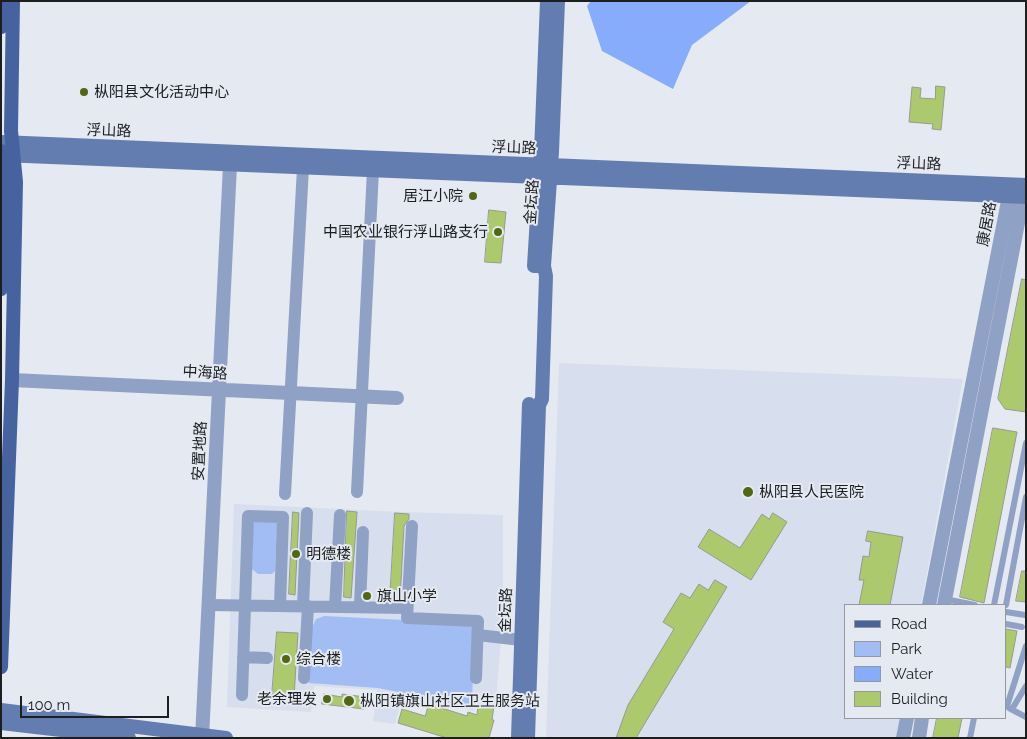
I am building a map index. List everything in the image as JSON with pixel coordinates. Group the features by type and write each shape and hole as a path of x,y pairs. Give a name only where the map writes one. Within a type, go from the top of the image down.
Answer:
{"main road":[{"path":"1,27 2,1"},
{"path":"1,288 5,150 10,131 13,1"},
{"name":"金坛路","path":"545,171 547,1"},
{"name":"金坛路","path":"518,738 521,640 534,405 542,399 546,276 539,266 558,1"},
{"path":"1,666 12,380 16,182 5,150"},
{"name":"浮山路","path":"5,150 230,166 373,170 545,171"},
{"name":"浮山路","path":"5,150 1020,192"},
{"name":"金坛路","path":"528,738 534,405"},
{"path":"1,710 226,738"},
{"path":"1,723 129,738"}],"street":[{"name":"安置地路","path":"202,736 230,166"},
{"path":"285,494 303,168"},
{"path":"357,492 373,170"},
{"name":"康居路","path":"945,602 1020,192"},
{"name":"康居路","path":"929,604 1020,192"},
{"name":"中海路","path":"12,380 397,398"},
{"path":"304,678 307,513"},
{"path":"242,696 248,516 282,517 280,606"},
{"path":"335,607 340,516"},
{"path":"412,526 406,618 478,622 476,678"},
{"path":"360,607 362,532"},
{"path":"209,604 407,608"},
{"path":"478,635 521,640"},
{"path":"243,657 267,658"},
{"path":"903,738 907,719"},
{"path":"919,738 922,719"}],"lane":[{"path":"994,604 1010,521 1022,477 1026,443"},
{"path":"1006,604 1026,497"},
{"path":"1010,521 1021,523"},
{"path":"1003,560 1014,562"},
{"path":"945,602 965,604"},
{"path":"1007,612 1025,615"},
{"path":"1007,624 1022,627"},
{"path":"1008,708 1026,646"},
{"path":"1008,708 1026,686"},
{"path":"1008,708 1026,717"},
{"path":"970,738 974,719"}],"shaded area":[{"name":"枞阳县人民医院","path":"559,363 963,379 921,604 844,604 844,719 900,719 896,738 546,738"},
{"name":"旗山小学","path":"234,504 503,515 503,616 496,702 476,699 474,711 403,695 395,724 373,721 377,690 314,686 311,712 227,707"}],"green space":[{"path":"253,522 277,522 275,571 272,574 258,574 252,569"},
{"path":"324,616 464,623 472,626 474,633 472,707 378,688 309,683 311,630 316,619"}],"water":[{"path":"591,1 751,1 692,45 673,89 602,51 587,6"}],"building":[{"path":"936,86 945,87 941,130 932,129 933,124 909,122 912,87 921,88 920,98 935,99"},
{"path":"489,210 506,212 501,263 485,262"},
{"path":"1022,279 1026,280 1026,412 1005,409 998,399"},
{"path":"993,428 1017,432 984,603 960,597"},
{"path":"347,511 357,512 351,598 344,597"},
{"path":"293,512 299,513 295,595 289,594"},
{"path":"395,513 409,514 409,519 404,526 400,600 390,600"},
{"path":"773,513 787,522 751,580 698,547 709,529 740,548 762,514 769,519"},
{"path":"868,531 903,537 890,604 859,604 864,580 859,580 863,556 869,557 871,542 866,541"},
{"path":"1022,571 1026,571 1026,602 1016,601"},
{"path":"715,580 727,587 636,738 616,738 628,705 674,629 663,622 681,593 690,598 699,584 708,590"},
{"path":"1007,629 1017,631 1010,668 1007,667"},
{"name":"综合楼","path":"277,632 298,633 294,697 272,696"},
{"path":"324,694 342,697 342,694 365,697 364,709 322,704"},
{"path":"429,704 467,716 468,712 477,715 478,704 494,706 492,720 494,720 489,738 447,738 398,723 402,709 425,716"},
{"path":"937,719 962,719 958,738 933,738"}],"place":[{"name":"枞阳县文化活动中心","path":"84,92"},
{"name":"居江小院","path":"473,196"},
{"name":"中国农业银行浮山路支行","path":"498,232"},
{"name":"枞阳县人民医院","path":"748,492"},
{"name":"明德楼","path":"296,554"},
{"name":"旗山小学","path":"367,596"},
{"name":"综合楼","path":"286,659"},
{"name":"老余理发","path":"327,699"},
{"name":"枞阳镇旗山社区卫生服务站","path":"349,701"}]}
